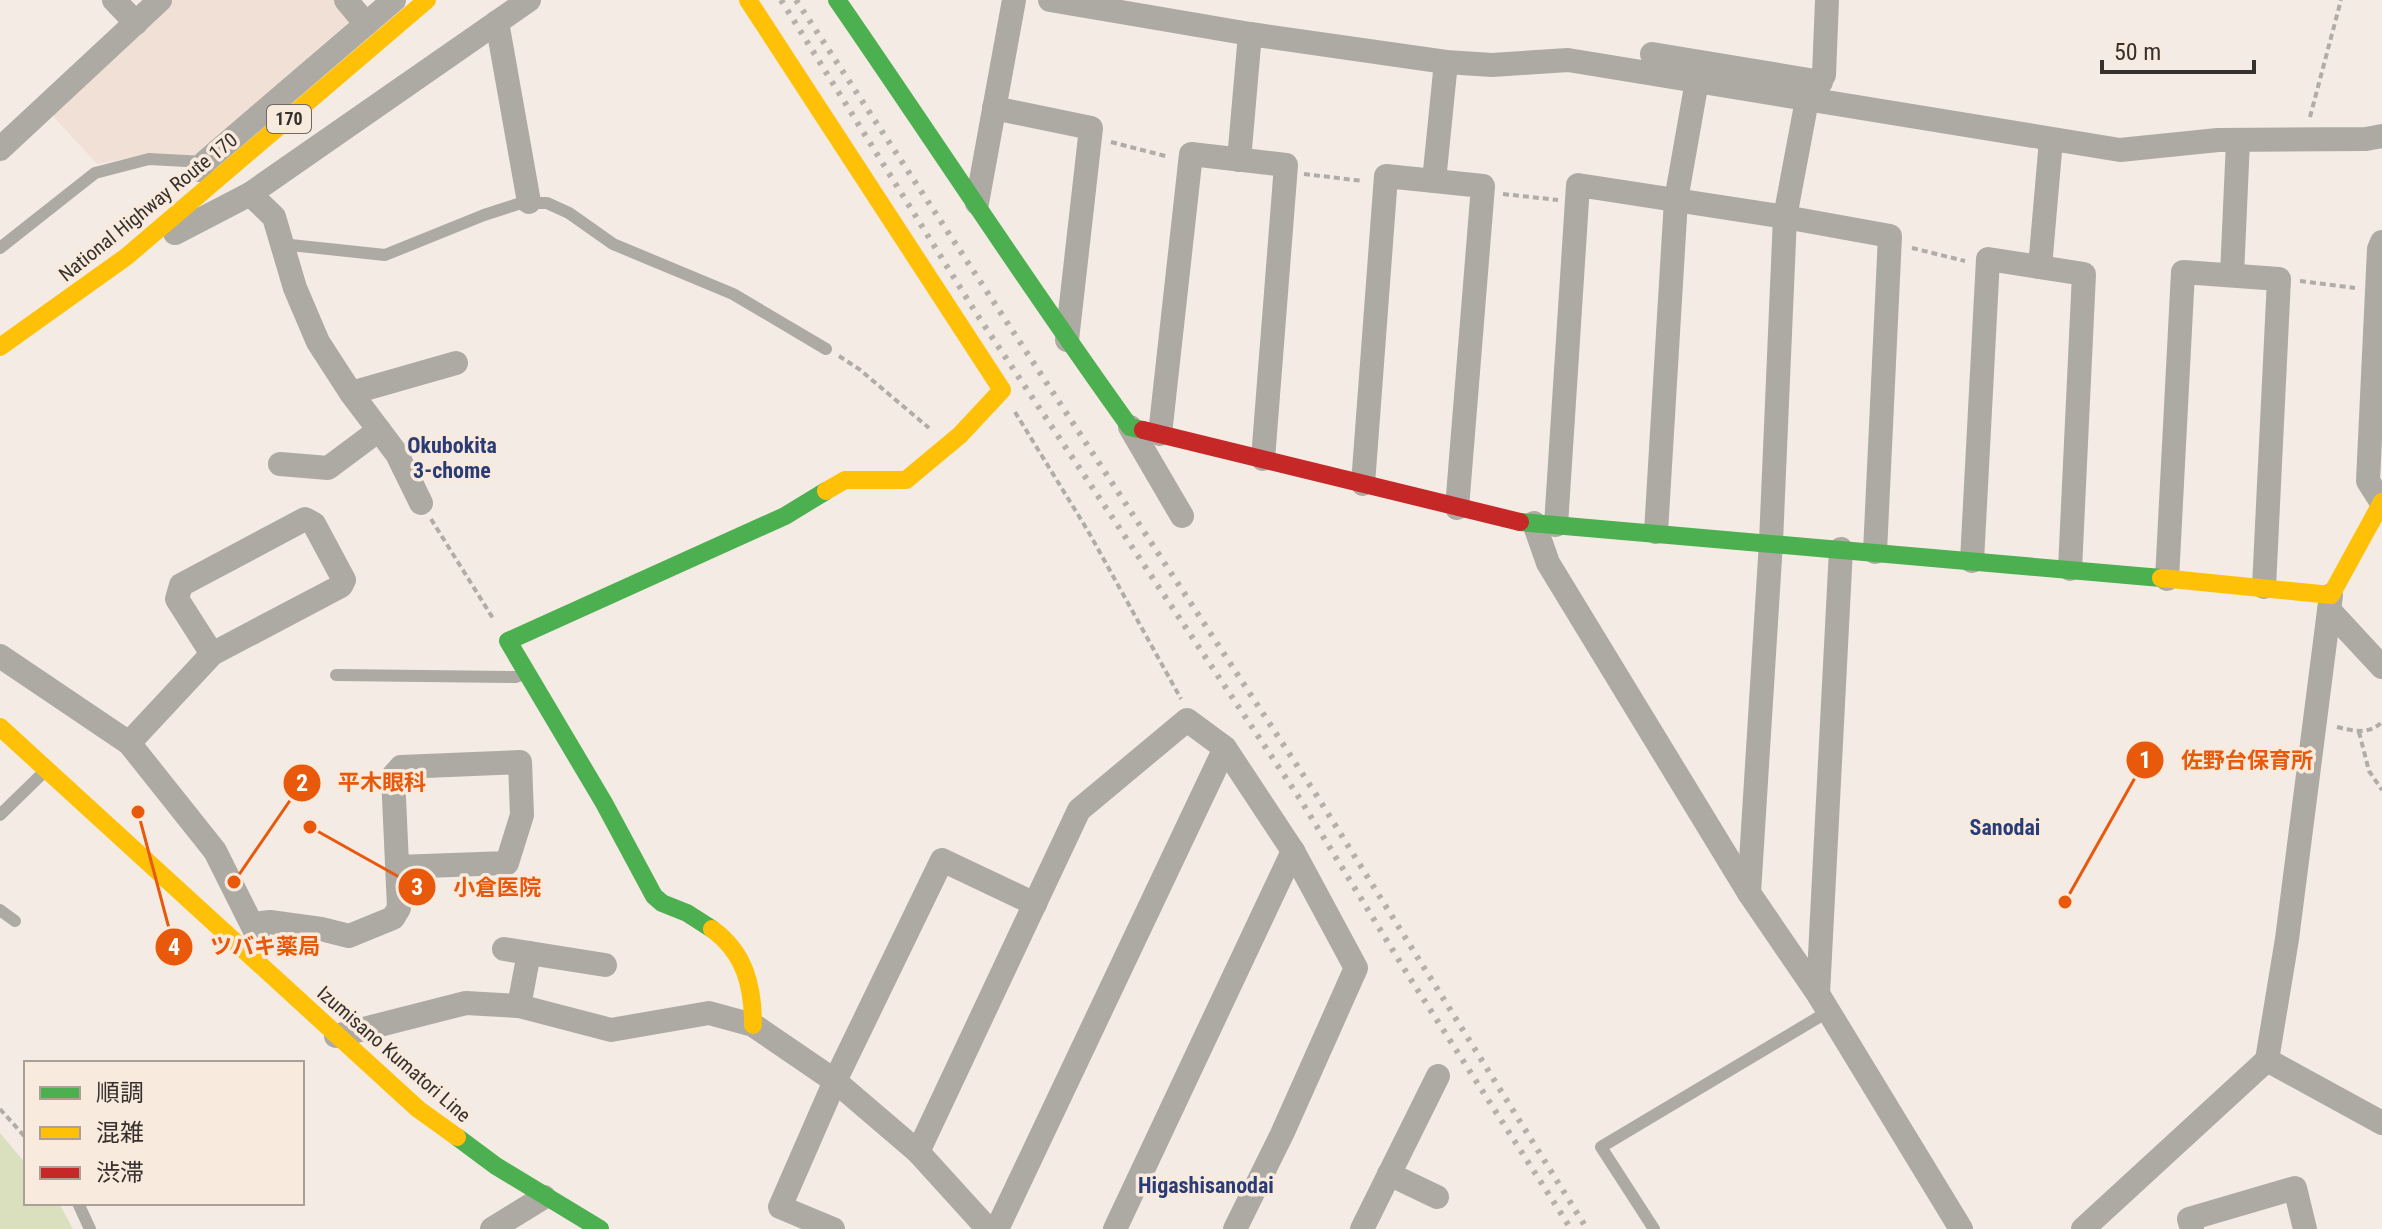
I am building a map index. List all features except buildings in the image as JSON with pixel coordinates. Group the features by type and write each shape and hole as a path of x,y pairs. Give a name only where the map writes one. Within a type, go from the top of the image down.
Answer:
{"main road":[{"name":"National Highway Route 170","path":"0,347 126,257 427,0"},
{"path":"748,0 1002,390 949,445 906,480 845,480 785,516 508,641 591,779 657,900 687,913 733,947 746,968 755,998 753,1025"},
{"path":"837,0 1067,340 1130,427 1502,519 2264,587 2330,602 2382,502"},
{"name":"Izumisano Kumatori Line","path":"0,727 418,1109 496,1166 600,1229"}],"street":[{"path":"114,0 136,23"},
{"path":"0,149 160,0"},
{"path":"346,0 366,24"},
{"path":"150,237 205,162 394,0"},
{"path":"126,257 250,194 529,0"},
{"path":"977,203 1014,0"},
{"path":"1050,0 1250,34 1446,62 1492,65 1568,60 1697,81 1814,91"},
{"path":"1749,893 1771,542 1785,217 1814,91 1824,75 1827,0"},
{"path":"497,22 529,202"},
{"path":"1239,160 1250,34"},
{"path":"1652,54 2051,140 2120,150 2218,140 2366,139 2382,136"},
{"path":"1434,181 1446,62"},
{"path":"1656,532 1676,200 1697,81"},
{"path":"994,108 1091,128 1067,340"},
{"path":"2040,267 2051,140"},
{"path":"2232,275 2238,141"},
{"path":"1160,434 1191,154 1286,165 1263,459"},
{"path":"1363,484 1386,176 1483,186 1457,508"},
{"path":"1875,552 1890,236 1578,185 1545,524 1548,563 1749,893 1824,1002 1961,1229"},
{"path":"250,194 274,217 295,288 318,342 351,393 397,454 421,503"},
{"path":"2382,242 2379,249 2368,481 2382,502"},
{"path":"1972,561 1988,259 2084,274 2070,569"},
{"path":"2167,579 2183,272 2232,275 2279,279 2264,587"},
{"path":"351,393 456,363"},
{"path":"1130,427 1182,516"},
{"path":"280,464 328,468 379,430"},
{"path":"129,743 212,654 341,586 344,580 314,524 305,519 181,585 177,599 212,654"},
{"path":"1824,1002 1841,549"},
{"path":"2330,602 2382,667"},
{"path":"2083,1229 2267,1060 2287,939 2330,602"},
{"path":"0,656 129,743 215,851 263,949 261,967"},
{"path":"918,1152 1079,810 1187,720 1215,738 1242,770 1293,851 1356,968 1282,1134 1235,1229"},
{"path":"997,1229 1225,748"},
{"path":"253,924 270,922 349,936 393,918 399,908 397,867 393,776 401,767 520,762 522,815 507,863 397,867"},
{"path":"1115,1229 1293,851"},
{"path":"833,1229 780,1207 835,1081 942,860 1035,904"},
{"path":"504,949 605,965"},
{"path":"519,1006 529,953"},
{"path":"336,1036 466,1003 519,1006 611,1030 709,1013 753,1025 835,1081 918,1152 988,1229"},
{"path":"2267,1060 2382,1123"},
{"path":"1362,1229 1438,1076"},
{"path":"1389,1174 1437,1197"},
{"path":"2192,1229 2189,1219 2295,1188 2305,1229"},
{"path":"492,1229 544,1197"}],"lane":[{"path":"0,248 95,173 149,159 205,162"},
{"path":"281,244 385,255 484,215 529,202 547,203 569,213 613,244 733,294 826,349"},
{"path":"336,675 516,677 527,673"},
{"path":"0,815 47,770"},
{"path":"0,910 15,921"},
{"path":"1654,1229 1601,1147 1824,1002"},
{"path":"79,1205 90,1229"}],"path":[{"path":"2323,119 2309,119 2341,0"},
{"path":"1090,136 1190,162"},
{"path":"1285,172 1385,183"},
{"path":"1483,191 1576,202"},
{"path":"1889,243 1987,267"},
{"path":"2279,279 2377,290"},
{"path":"826,349 859,369 949,445"},
{"path":"1002,390 1088,531 1186,708 1187,720"},
{"path":"421,503 508,641"},
{"path":"2315,722 2359,732 2376,728 2382,722"},
{"path":"2359,732 2369,771 2382,790"},
{"path":"0,1109 24,1136"}],"shaded area":[{"path":"173,0 335,0 352,19 200,156 156,153 97,164 52,115"},
{"path":"0,1133 24,1162 24,1205 60,1205 73,1229 0,1229"}],"railway":[{"path":"781,0 976,313 1300,799 1408,975 1571,1229"},
{"path":"796,0 1317,796 1587,1229"}],"traffic: fast":[{"path":"837,0 1092,374 1130,427 1143,430"},
{"path":"712,929 654,896 604,803 508,641 785,516 826,491"},
{"path":"1520,522 2161,578"},
{"path":"457,1137 496,1166 600,1229"}],"traffic: slow":[{"path":"0,347 126,257 427,0"},
{"path":"748,0 1002,390 960,435 906,480 845,480 826,491"},
{"path":"2161,578 2331,595 2382,502"},
{"path":"0,727 418,1109 457,1137"},
{"path":"712,929 732,949 745,971 753,1025"}],"traffic: jam":[{"path":"1143,430 1520,522"}],"place":[{"name":"ツバキ薬局","path":"138,812"},
{"name":"小倉医院","path":"310,827"},
{"name":"平木眼科","path":"234,882"},
{"name":"佐野台保育所","path":"2065,902"}],"district":[{"name":"Okubokita 3-chome","path":"452,458"},
{"name":"Sanodai","path":"2005,827"},
{"name":"Higashisanodai","path":"1206,1185"}]}
